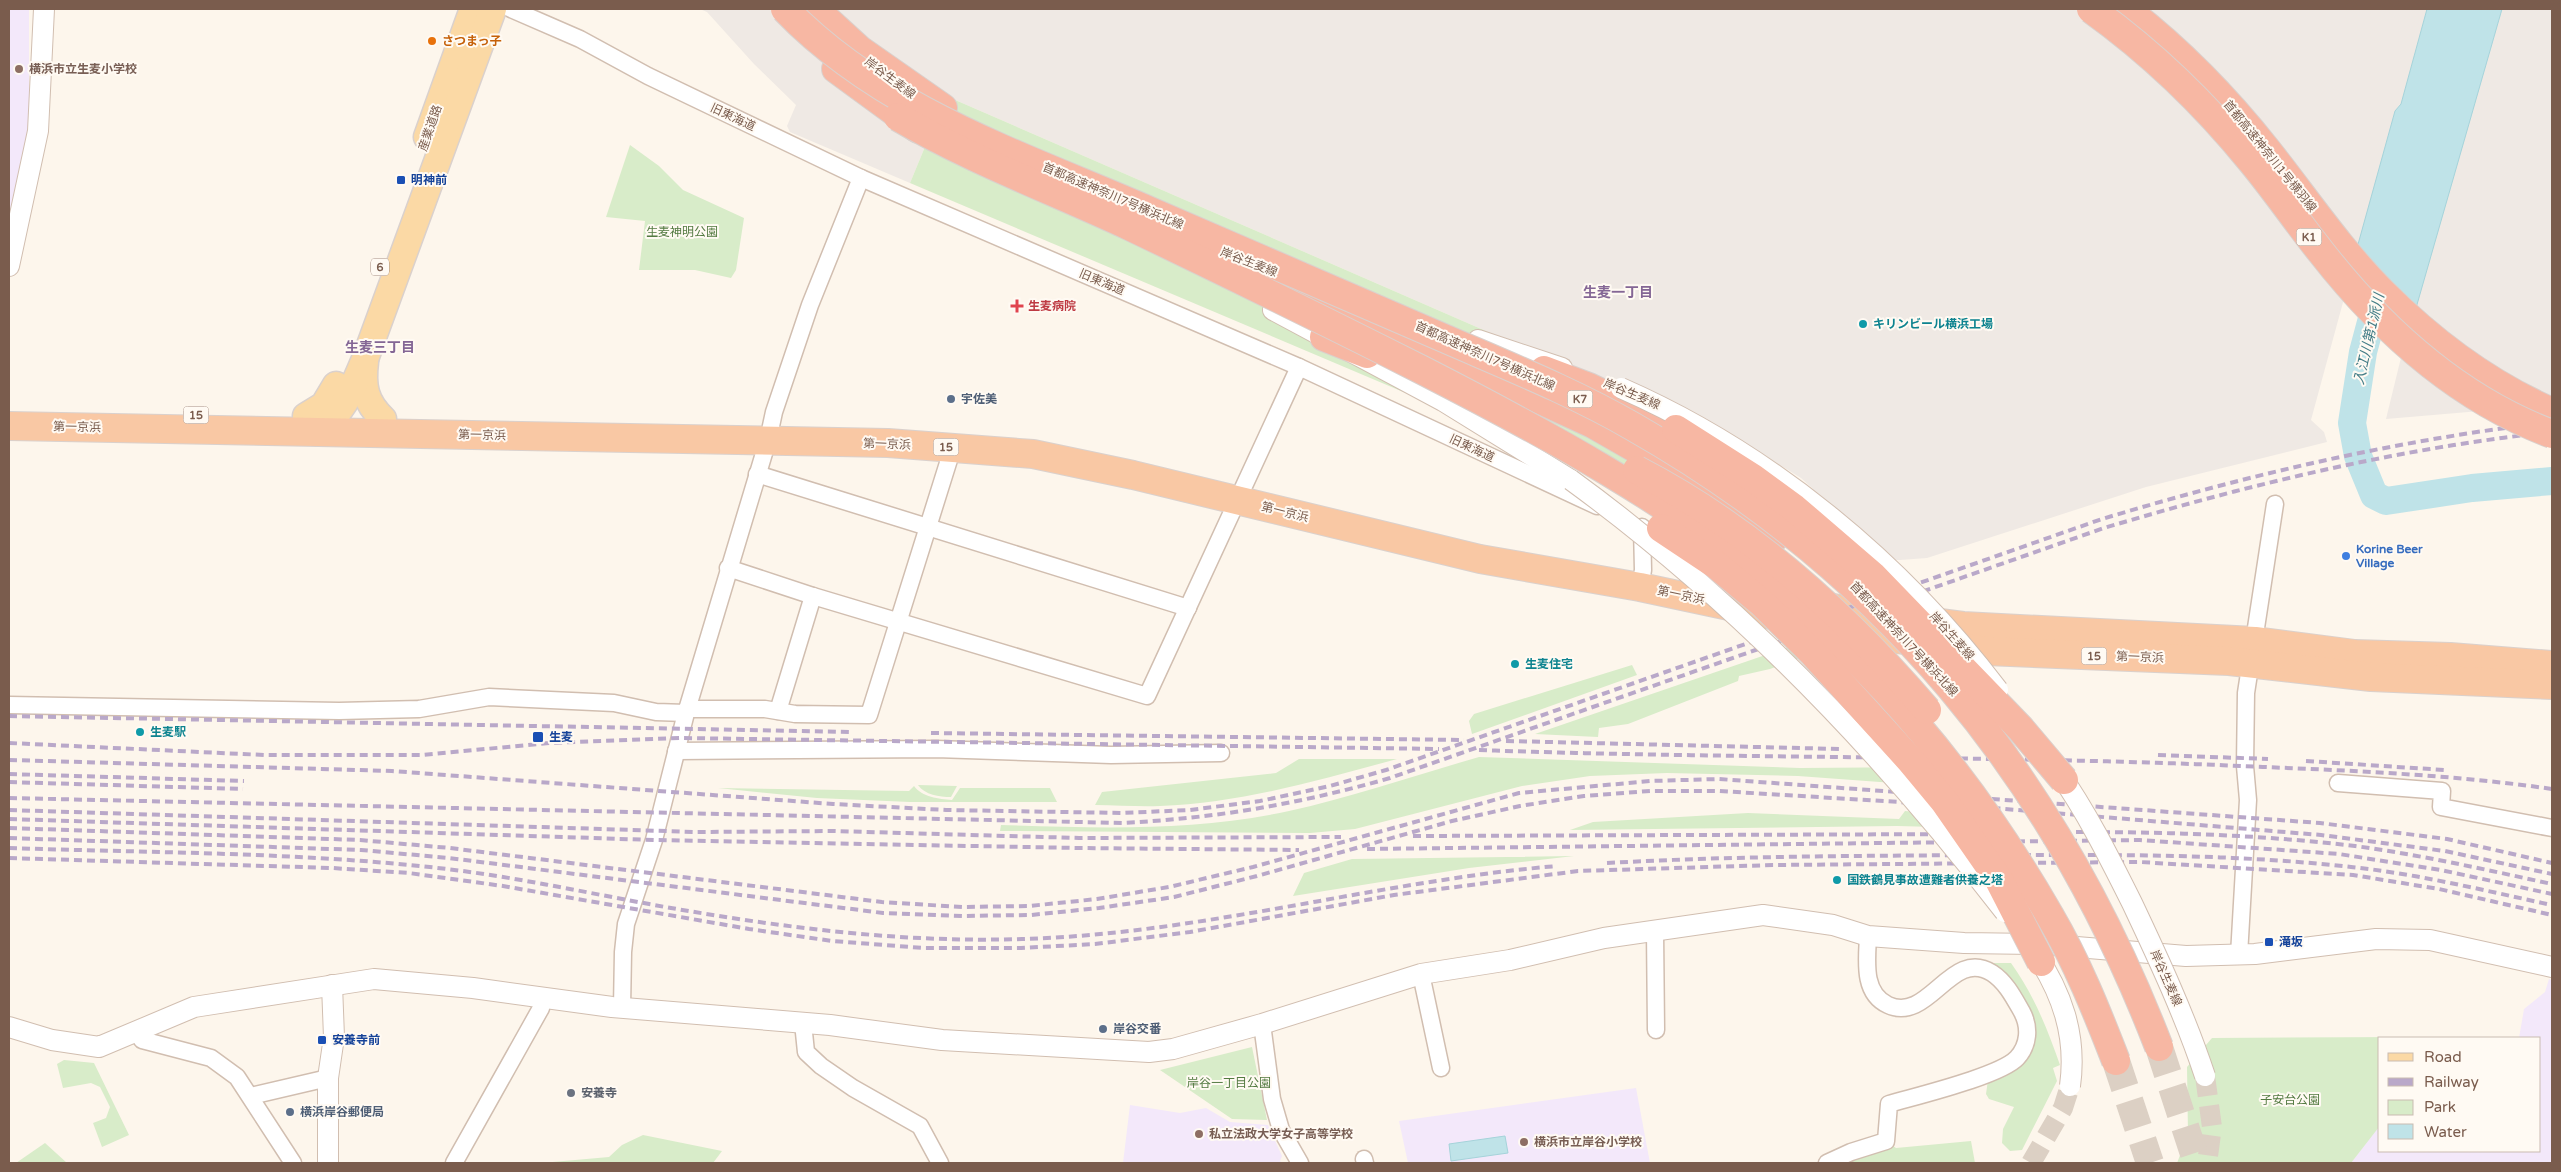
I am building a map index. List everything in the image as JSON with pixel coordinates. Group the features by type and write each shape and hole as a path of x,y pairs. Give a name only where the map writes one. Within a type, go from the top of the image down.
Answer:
{"highway":[{"name":"首都高速神奈川7号横浜北線","path":"789,9 795,40 844,82 920,130 1126,225 1318,326 1481,401 1585,459 1699,530 1778,590 1845,650 1924,734 1992,824 2051,917 2096,1009 2116,1061"},
{"name":"首都高速神奈川7号横浜北線","path":"789,9 838,57 911,104 1010,151 1541,381 1628,424 1711,473 1752,502 1828,562 1900,631 1963,702 2020,777 2092,896 2138,992 2159,1047"},
{"name":"首都高速神奈川1号横羽線","path":"2091,9 2150,55 2204,108 2253,162 2340,275 2401,340 2465,390 2517,419 2552,434"},
{"name":"首都高速神奈川1号横羽線","path":"2126,9 2172,46 2218,93 2266,149 2349,254 2403,312 2448,352 2474,370 2522,398 2552,412"},
{"path":"1235,259 1575,416 1626,442 1689,479 1774,538 1875,621 1938,683 2020,777"},
{"path":"1380,310 1589,386 1676,429 1753,478 1827,535 1872,575 2020,728 2064,780"},
{"path":"1318,326 1511,428 1715,564 1762,603 1864,709 1944,801 1998,880 2041,962"},
{"name":"第一京浜","path":"9,411 330,418 382,426 770,433 913,428 1028,439 1102,453 1241,494 1480,559 1642,579 1855,612 1963,626 2253,652 2450,657 2552,666"},
{"name":"第一京浜","path":"9,426 330,418"},
{"name":"第一京浜","path":"770,433 1033,454 1241,494"},
{"name":"第一京浜","path":"2253,652 2371,677 2552,685"}],"main road":[{"name":"産業道路","path":"330,418 324,405 355,360 473,9"},
{"name":"産業道路","path":"330,418 355,360 493,9"},
{"name":"産業道路","path":"355,360 368,402 382,426"}],"street":[{"path":"9,265 38,131 44,9"},
{"name":"旧東海道","path":"510,9 580,40 648,76 862,178 1299,367 1642,527 1642,579"},
{"name":"岸谷生麦線","path":"789,9 930,107 1235,259 1621,388 1687,419 1730,444 1813,504 1900,581 1944,626 1986,673 2064,780 2094,830 2146,933 2189,1030 2205,1076"},
{"name":"岸谷生麦線","path":"789,9 813,38 845,68 914,118 1318,326"},
{"path":"622,1008 626,924 654,840 676,751 728,568 770,433 774,412 810,305 862,178"},
{"path":"728,568 813,596 1147,696 1299,367"},
{"path":"9,704 338,711 419,709 489,697 614,703 656,712 778,711 795,714 869,716 953,447"},
{"path":"757,474 1188,608"},
{"path":"2240,955 2248,800 2245,766 2246,693 2275,504"},
{"path":"778,711 813,596"},
{"path":"676,751 936,749 1110,755 1221,753"},
{"path":"2338,783 2442,791 2441,807 2552,828"},
{"path":"9,1027 52,1040 99,1047 194,1007 374,979 412,981 622,1008 804,1023 942,1040 1149,1052 1173,1049 1262,1024 1421,974 1510,960 1604,938 1763,915 1833,925 1868,936 1964,944 2040,944 2186,956 2240,955 2376,939 2430,940 2552,967"},
{"path":"1655,931 1656,1030"},
{"path":"1827,1163 1851,1152 1886,1142 1889,1104 1999,1069 2016,1059 2026,1044 2028,1034 2024,1016 2008,988 1992,973 1982,969 1971,968 1960,971 1920,1002 1908,1008 1898,1008 1886,1004 1878,998 1867,976 1868,936"},
{"path":"2041,962 2055,984 2069,1025 2072,1054 2070,1086"},
{"path":"1421,974 1441,1068"},
{"path":"328,1163 328,1078 334,1037 332,985"},
{"path":"454,1163 541,1008 543,999"},
{"path":"804,1023 806,1052 821,1066 853,1088 920,1126 940,1163"},
{"path":"1262,1024 1272,1099 1281,1130 1300,1163"},
{"path":"137,1032 142,1040 211,1058 237,1077 293,1163"},
{"path":"250,1096 328,1078"}],"shaded area":[{"name":"横浜市立生麦小学校","path":"9,9 29,9 29,128 9,219"},
{"name":"キリンビール横浜工場","path":"700,9 2427,9 2401,104 2395,111 2311,420 2324,432 2327,442 2146,487 1927,558 1887,560 1820,502 1812,488 1801,478 1748,445 946,96 910,183 790,132 787,126 796,105 754,64 707,12"},
{"path":"2502,9 2552,9 2552,405 2386,419 2407,333"},
{"path":"2549,979 2552,980 2552,1163 2351,1163 2378,1127 2378,1152 2541,1152 2541,1037 2519,1037 2524,1009 2545,992"},
{"name":"横浜市立岸谷小学校","path":"1636,1088 1650,1163 1408,1163 1399,1121"},
{"name":"私立法政大学女子高等学校","path":"1130,1105 1180,1113 1206,1108 1230,1122 1268,1125 1282,1156 1280,1161 1282,1163 1123,1163"}],"green space":[{"path":"946,96 1748,445 1722,527 910,183"},
{"name":"生麦神明公園","path":"630,145 659,166 683,190 744,218 736,270 731,278 695,270 639,270 645,221 606,217"},
{"path":"1812,639 1822,650 1770,669 1739,676 1738,681 1628,724 1599,728 1598,737 1535,734"},
{"path":"1632,665 1637,675 1472,734 1469,721 1474,714"},
{"path":"1479,757 1800,768 1933,767 1948,787 1798,776 1667,773 1590,776 1522,786 1355,829 1310,833 1000,831 1001,825 1145,827 1253,818 1337,799"},
{"path":"1299,759 1397,759 1280,789 1220,800 1160,806 1095,805 1102,792 1276,773"},
{"path":"918,785 957,786 951,797 946,797 928,793"},
{"path":"914,786 926,795 952,800 960,788 1050,788 1057,802 910,802 817,798 718,788 909,791"},
{"path":"1905,811 1967,817 1975,828 1897,826 1570,830 1593,822 1748,813 1899,819"},
{"path":"1574,856 1469,868 1293,896 1304,873 1352,859"},
{"path":"1989,963 2011,963 2027,987 2060,1065 2053,1068 2057,1081 2022,1150 2010,1151 2002,1143 2003,1129 2014,1107 1989,1099 1986,1094 1988,1080 2016,1066 2032,1051 2035,1041 2035,1030 2030,1017 2010,985"},
{"name":"子安台公園","path":"2378,1037 2378,1128 2351,1163 2177,1163 2188,1135 2187,1067 2212,1038"},
{"name":"岸谷一丁目公園","path":"1252,1047 1267,1120 1232,1119 1160,1070"},
{"path":"64,1060 94,1063 129,1135 102,1147 93,1123 106,1118 110,1107 100,1087 91,1083 63,1088 57,1064"},
{"path":"643,1135 722,1151 713,1163 541,1163 609,1157 622,1145"},
{"path":"1886,1141 1896,1148 1971,1141 1975,1163 1827,1163"},
{"path":"45,1143 67,1163 16,1163"}],"water":[{"path":"2427,9 2502,9 2416,308 2357,248 2395,111 2401,104"},
{"path":"1505,1136 1508,1153 1451,1161 1449,1144"}],"waterway":[{"name":"入江川第1派川","path":"2379,292 2363,352 2352,423 2358,456 2374,495 2386,501 2472,488 2552,481"}],"tunnel":[{"path":"2159,1047 2197,1163"},
{"path":"2116,1061 2150,1163"},
{"path":"2205,1076 2212,1127 2207,1163"},
{"path":"2031,1163 2063,1108 2070,1086"}],"railway":[{"path":"9,760 392,771 833,804 946,810 1122,813 1190,810 1260,801 1330,786 1386,770 2102,519 2213,487 2325,460 2437,438 2552,422"},
{"path":"9,798 1123,823 1192,818 1290,802 1390,778 2104,528 2159,512 2326,469 2439,448 2552,432"},
{"path":"9,716 851,732"},
{"path":"931,733 1464,740"},
{"path":"9,743 264,755 422,755 549,743 680,738 1439,749"},
{"path":"1506,741 1841,749"},
{"path":"1479,750 2218,765 2428,776 2552,789"},
{"path":"2158,755 2268,759"},
{"path":"2306,761 2445,770"},
{"path":"9,774 244,781"},
{"path":"9,828 360,840 450,848 882,902 962,907 1029,906 1097,899 1169,887 1253,867 1519,793 1650,781 1719,779 2320,823 2447,839 2552,863"},
{"path":"9,782 243,789"},
{"path":"9,838 361,850 449,858 883,913 962,916 1031,915 1099,908 1174,897 1257,876 1452,821 1520,806 1584,796 1650,791 1719,791 1981,807 2321,835 2445,851 2552,874"},
{"path":"9,810 695,832 833,831 1079,838 1341,837"},
{"path":"9,819 654,840 1299,850"},
{"path":"2076,832 2216,835 2286,839 2355,846 2430,858 2552,884"},
{"path":"1413,836 1973,834"},
{"path":"1367,849 2140,840 2339,854 2441,870 2552,894"},
{"path":"9,848 283,856 393,863 503,877 671,908 802,928 890,936 978,940 1089,935 1156,928 1423,883 1557,866"},
{"path":"1607,863 1700,859 1979,855 2165,856 2258,859 2304,862 2402,874 2552,905"},
{"path":"9,858 332,868 409,873 503,886 749,929 832,941 923,948 1021,948 1095,944 1190,932 1394,895 1578,871 1773,865 2140,862 2353,875 2439,889 2552,915"}],"place":[{"name":"さつまっ子","path":"432,41"},
{"name":"横浜市立生麦小学校","path":"19,69"},
{"name":"明神前","path":"401,180"},
{"name":"生麦病院","path":"1017,306"},
{"name":"キリンビール横浜工場","path":"1863,324"},
{"name":"宇佐美","path":"951,399"},
{"name":"Korine Beer Village","path":"2346,556"},
{"name":"生麦住宅","path":"1515,664"},
{"name":"生麦駅","path":"140,732"},
{"name":"生麦","path":"538,737"},
{"name":"国鉄鶴見事故遭難者供養之塔","path":"1837,880"},
{"name":"滝坂","path":"2269,942"},
{"name":"岸谷交番","path":"1103,1029"},
{"name":"安養寺前","path":"322,1040"},
{"name":"安養寺","path":"571,1093"},
{"name":"横浜岸谷郵便局","path":"290,1112"},
{"name":"私立法政大学女子高等学校","path":"1199,1134"},
{"name":"横浜市立岸谷小学校","path":"1524,1142"}],"district":[{"name":"生麦一丁目","path":"1618,292"},
{"name":"生麦三丁目","path":"380,347"}]}
